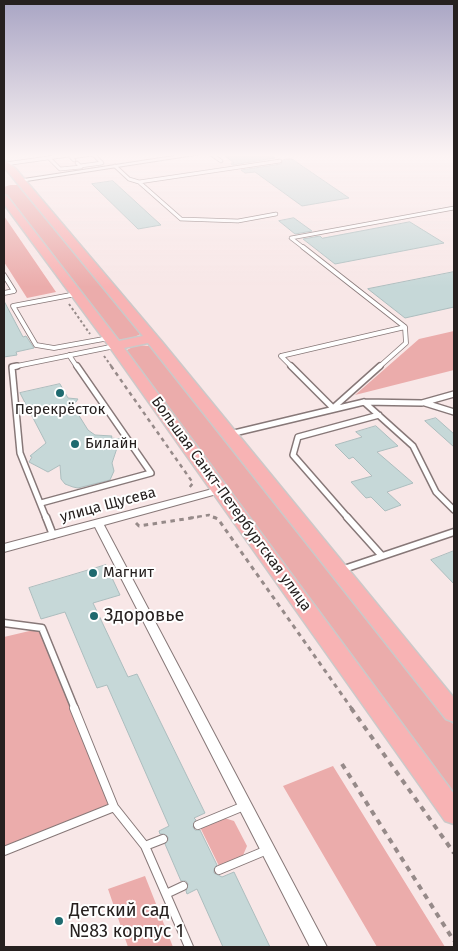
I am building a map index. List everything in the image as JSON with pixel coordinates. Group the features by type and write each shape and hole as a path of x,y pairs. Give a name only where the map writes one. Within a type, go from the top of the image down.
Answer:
{"main road":[{"path":"31,198 151,338 454,713"},
{"name":"Большая Санкт-Петербургская улица","path":"5,203 76,294 108,344 220,490 454,813"},
{"path":"108,344 151,338"}],"street":[{"name":"улица Щусева","path":"4,548 220,490"},
{"path":"98,523 319,947"}],"lane":[{"path":"158,198 181,219 238,221 276,214"},
{"path":"333,408 406,343 405,327 291,238 454,208"},
{"path":"4,275 14,291 4,293"},
{"path":"76,294 14,306 36,345 54,348 94,340 108,344"},
{"path":"333,408 281,356 405,327"},
{"path":"52,535 41,502 20,453 12,367 69,355 108,344"},
{"path":"41,502 151,473 69,355"},
{"path":"422,403 454,394"},
{"path":"364,402 413,446 436,492 454,510"},
{"path":"229,434 364,402 422,403 454,412"},
{"path":"379,416 298,437 293,455 382,556"},
{"path":"339,570 454,532"},
{"path":"4,623 42,628 114,807 145,846 188,947"},
{"path":"198,824 245,805"},
{"path":"4,851 114,807"},
{"path":"145,846 162,839"},
{"path":"219,870 268,849"},
{"path":"166,894 184,886"}],"path":[{"path":"63,296 94,340"},
{"path":"108,344 193,483 187,491"},
{"path":"128,515 140,526 209,515 218,519 454,853"},
{"path":"342,764 454,941"}],"shaded area":[{"path":"8,198 32,198 141,334 130,339 115,340"},
{"path":"4,216 56,292 27,298 4,262"},
{"path":"454,331 454,370 355,395 419,339"},
{"path":"136,345 151,346 454,725 454,800 125,351"},
{"path":"42,628 114,807 4,851 4,637"},
{"path":"333,766 445,947 377,947 283,786"},
{"path":"221,817 234,821 247,846 241,860 220,868 199,825"},
{"path":"145,876 173,947 128,947 108,889"}],"building":[{"path":"107,198 132,198 161,225 138,229"},
{"path":"291,198 347,198 302,206"},
{"path":"294,218 312,231 295,234 279,221"},
{"path":"410,222 444,243 335,264 303,239 320,236 322,238"},
{"path":"454,272 454,307 405,318 368,289"},
{"path":"4,301 23,337 26,336 34,348 16,352 17,355 4,357"},
{"path":"60,384 68,398 78,399 73,406 88,430 95,435 112,436 111,438 120,439 112,463 114,471 110,480 78,488 73,487 65,484 61,479 60,465 48,472 29,462 32,457 30,456 46,443 20,393"},
{"path":"436,418 454,434 454,447 425,421"},
{"path":"376,426 398,446 377,452 413,483 387,492 401,505 385,511 371,497 366,498 351,482 372,476 353,457 349,459 335,445 362,437 356,432"},
{"path":"454,551 454,584 431,560"},
{"path":"106,565 120,595 93,603 128,677 137,674 205,813 194,818 196,820 193,827 195,830 200,830 217,865 214,873 222,877 234,872 270,947 223,947 197,889 187,894 188,884 186,881 181,881 165,844 168,837 160,834 159,831 169,826 107,685 97,688 65,612 41,619 29,588"}],"place":[{"name":"Перекрёсток","path":"60,393"},
{"name":"Билайн","path":"75,444"},
{"name":"Магнит","path":"93,573"},
{"name":"Здоровье","path":"94,616"},
{"name":"Детский сад №83 корпус 1","path":"59,921"}]}
